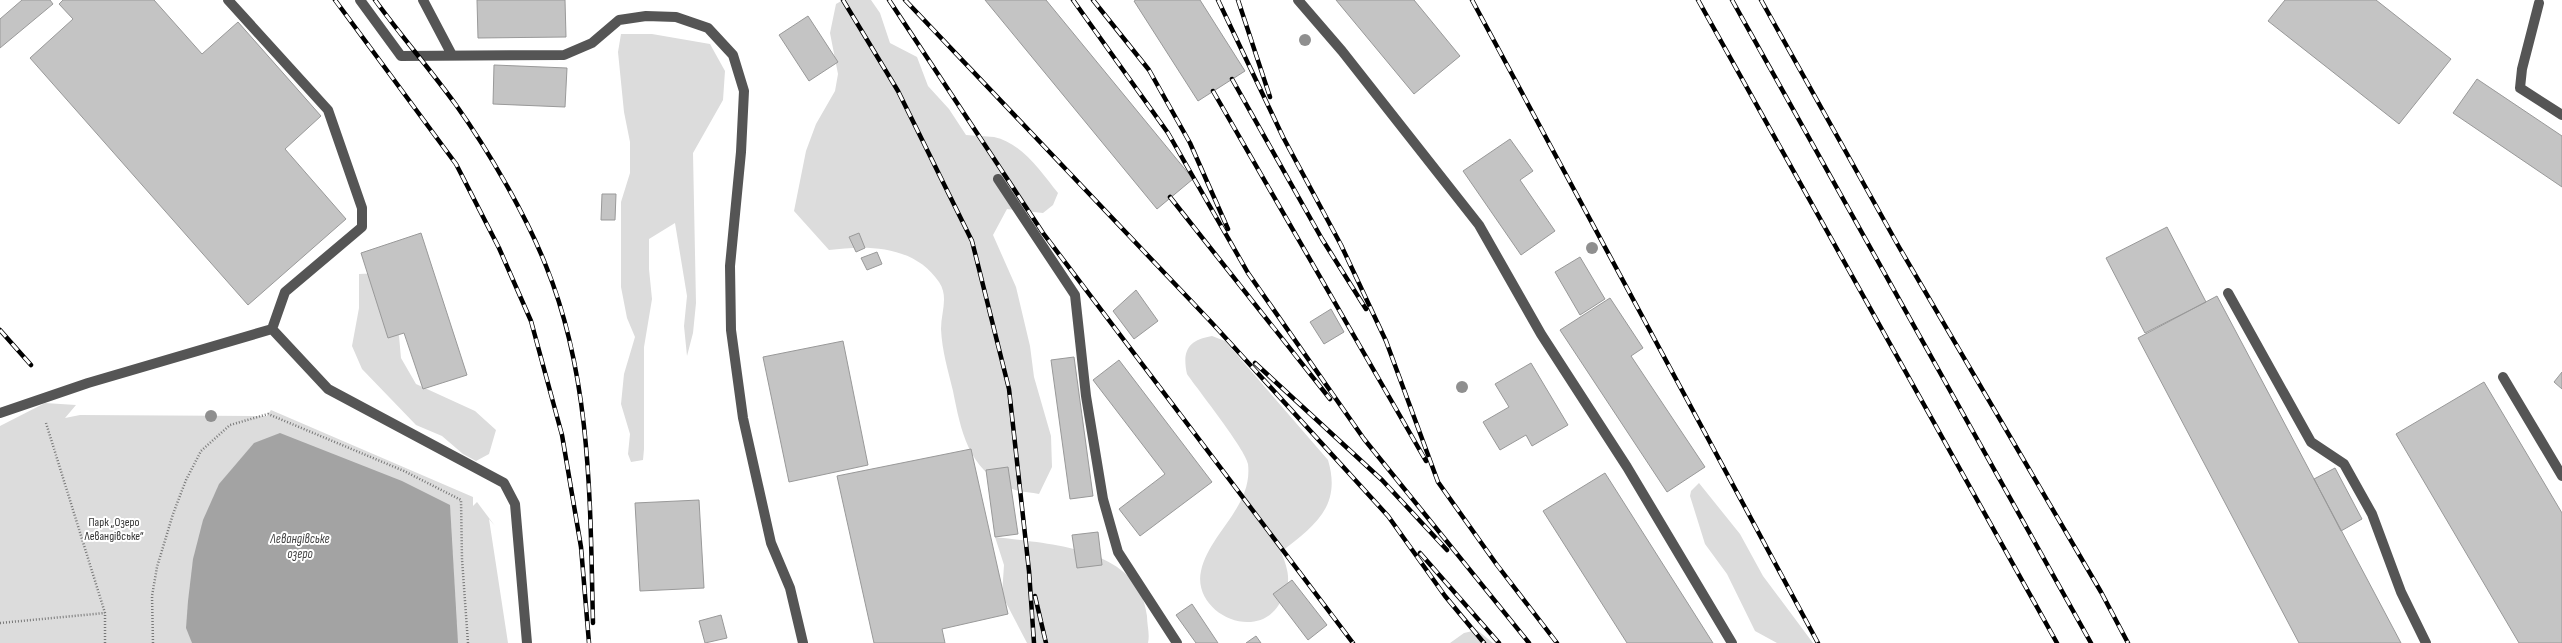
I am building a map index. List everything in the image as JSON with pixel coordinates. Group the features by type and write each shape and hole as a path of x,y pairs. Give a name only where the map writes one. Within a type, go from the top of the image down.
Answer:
{"lane":[{"path":"228,0 328,110 362,208 362,227 285,292 272,329"},
{"path":"360,0 401,56 564,55 592,43 619,20 646,16 676,17 708,28 733,55 744,91 730,266 731,330 743,418 771,543 790,588 803,643"},
{"path":"423,0 452,55"},
{"path":"1298,0 1342,51 1479,225 1541,334 1627,467 1732,643"},
{"path":"2539,3 2522,69 2520,88 2562,115"},
{"path":"998,179 1075,295 1087,403 1103,499 1118,552 1177,643"},
{"path":"2228,293 2311,442 2344,464 2372,514 2401,592 2426,643"},
{"path":"0,413 34,401 272,329"},
{"path":"272,329 328,389 504,483 515,504 527,643"},
{"path":"2503,377 2562,476"}],"path":[{"path":"34,401 46,422 105,613 104,643"},
{"path":"153,643 152,596 157,567 186,480 201,451 230,425 268,414 404,471 461,500 462,560 468,643"},
{"path":"0,623 105,613"}],"green space":[{"path":"843,0 871,0 880,13 890,43 917,57 928,86 949,109 966,135 994,137 1013,145 1030,159 1058,193 1053,205 1043,213 1007,209 993,235 1016,287 1030,346 1034,377 1051,436 1052,467 1039,494 1013,489 996,480 984,470 976,460 969,447 959,420 943,345 941,323 944,293 939,282 929,270 917,261 903,254 889,250 874,248 844,248 829,250 794,211 806,151 816,124 835,91 838,74 830,33 836,4"},
{"path":"621,34 652,34 710,44 725,71 723,100 693,153 696,303 693,333 687,356 684,326 687,296 675,223 649,239 649,269 652,299 644,347 644,449 643,460 631,462 628,454 630,434 621,404 624,374 635,337 627,318 621,287 621,202 630,173 630,142 624,112 618,52"},
{"path":"380,273 399,336 401,358 416,384 475,411 496,430 489,454 476,461 463,454 442,436 416,425 362,369 352,346 359,308 359,274"},
{"path":"1212,336 1225,341 1328,460 1331,476 1331,491 1328,503 1322,514 1314,524 1281,552 1288,573 1286,592 1283,599 1267,617 1255,621 1241,622 1227,617 1215,610 1206,599 1201,586 1201,571 1206,557 1238,506 1248,479 1248,464 1239,446 1187,374 1185,359 1189,348 1197,340"},
{"name":"Парк „Озеро Левандівське“","path":"45,403 76,405 65,418 80,415 267,416 271,410 473,497 473,506 477,502 495,526 489,519 508,643 0,643 0,426"},
{"path":"1699,483 1740,534 1763,576 1813,643 1777,643 1755,631 1727,574 1705,544 1690,496 1691,491"},
{"path":"995,537 1065,547 1088,553 1110,563 1128,576 1141,593 1147,616 1149,636 1148,643 1027,643 1002,595 1004,565"},
{"path":"1477,630 1493,643 1450,643 1464,633"}],"water":[{"name":"Левандівське озеро","path":"280,433 402,481 450,505 458,643 192,643 186,628 188,601 193,559 203,520 219,484 254,443"}],"building":[{"path":"22,0 50,0 53,4 0,48 0,19"},
{"path":"63,0 154,0 202,54 238,22 321,116 285,149 346,219 248,305 30,58 73,19 59,4"},
{"path":"477,0 565,0 566,37 478,38"},
{"path":"985,0 1046,0 1193,179 1157,209"},
{"path":"1200,0 1245,71 1198,101 1134,1"},
{"path":"1336,0 1414,0 1460,56 1414,94"},
{"path":"2285,0 2376,0 2451,59 2399,124 2268,21"},
{"path":"808,16 838,62 809,81 779,35"},
{"path":"494,65 567,68 565,107 493,104"},
{"path":"2477,79 2562,136 2562,187 2453,113"},
{"path":"1510,139 1533,171 1520,180 1555,231 1521,255 1463,171"},
{"path":"602,194 616,194 615,220 601,220"},
{"path":"2167,227 2206,302 2145,333 2106,258"},
{"path":"421,233 467,375 423,389 404,333 388,338 361,253"},
{"path":"859,233 865,248 856,252 849,237"},
{"path":"877,252 882,264 867,270 861,258"},
{"path":"1580,257 1605,299 1580,315 1555,272"},
{"path":"1136,290 1158,321 1134,339 1113,311"},
{"path":"2217,296 2401,643 2299,643 2138,338"},
{"path":"1610,298 1643,348 1631,356 1705,467 1667,492 1560,330"},
{"path":"1331,309 1344,332 1324,344 1310,322"},
{"path":"843,341 868,465 789,482 763,357"},
{"path":"1074,357 1093,496 1070,499 1051,360"},
{"path":"1119,360 1212,482 1140,536 1119,509 1165,474 1093,380"},
{"path":"1531,363 1568,425 1532,446 1526,435 1500,450 1483,422 1509,407 1495,384"},
{"path":"2562,372 2562,389 2554,382"},
{"path":"2484,382 2562,513 2562,643 2519,643 2396,434"},
{"path":"971,449 1008,614 942,629 945,643 874,643 837,476"},
{"path":"1008,467 1018,534 995,537 986,470"},
{"path":"2335,468 2362,519 2341,531 2314,479"},
{"path":"1605,473 1713,643 1627,643 1543,511"},
{"path":"699,500 704,588 640,591 635,503"},
{"path":"1098,532 1102,565 1077,568 1072,535"},
{"path":"1292,580 1327,625 1308,640 1273,594"},
{"path":"1192,604 1218,643 1196,643 1176,615"},
{"path":"721,615 727,638 705,643 699,621"},
{"path":"1256,636 1261,643 1246,643"}],"railway":[{"path":"335,0 456,164 499,248 531,321 562,435 581,547 589,643"},
{"path":"375,0 436,78 481,142 506,183 538,246 546,266 561,309 572,353 586,442 591,533 593,623"},
{"path":"843,0 898,91 972,241 1009,389 1029,571 1034,643"},
{"path":"889,0 1043,233 1353,643"},
{"path":"905,0 1212,323 1388,516 1445,596 1484,643"},
{"path":"1073,0 1168,133 1248,273 1364,439 1529,643"},
{"path":"1093,0 1149,70 1190,143 1228,229"},
{"path":"1218,0 1283,137 1341,245 1386,341 1438,482 1497,565 1557,643"},
{"path":"1238,0 1270,97"},
{"path":"1472,0 1818,643"},
{"path":"1698,0 2057,643"},
{"path":"1732,0 2091,643"},
{"path":"1761,0 1899,247 2101,592 2128,643"},
{"path":"1232,79 1322,239 1366,309"},
{"path":"1213,91 1426,461"},
{"path":"1170,197 1330,399"},
{"path":"0,330 31,365"},
{"path":"1255,363 1382,480 1447,550"},
{"path":"1420,553 1499,643"},
{"path":"1035,596 1046,643"}]}
